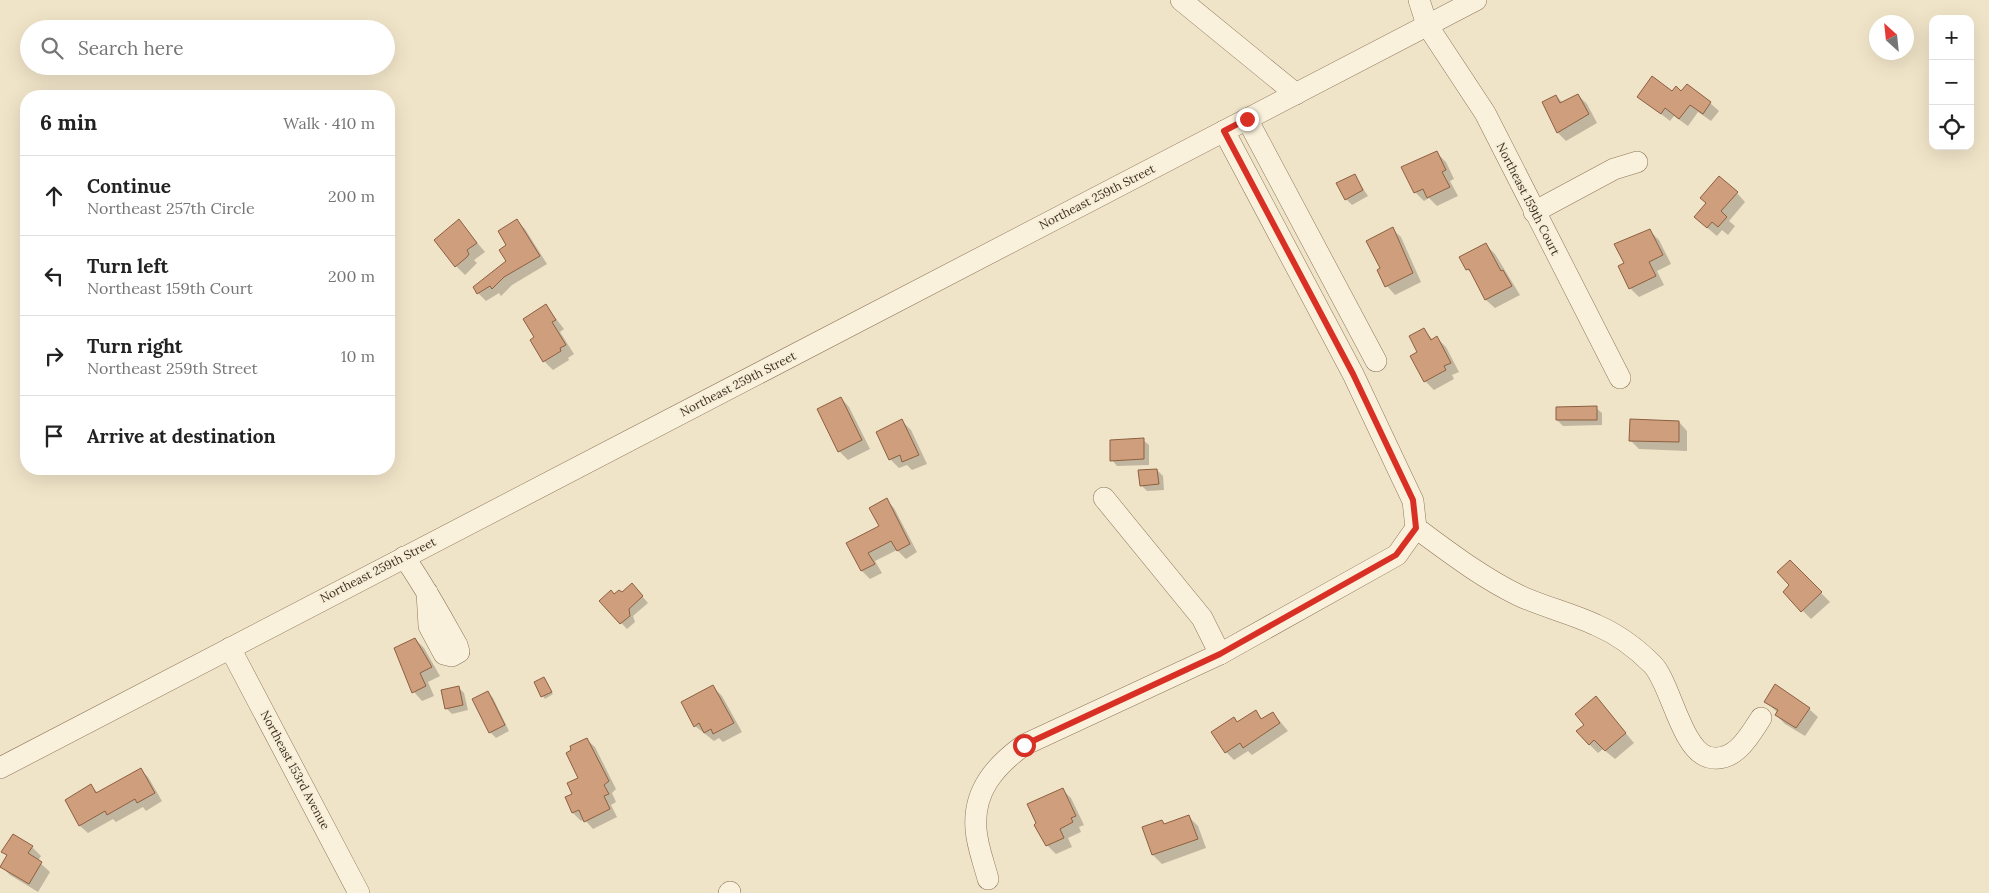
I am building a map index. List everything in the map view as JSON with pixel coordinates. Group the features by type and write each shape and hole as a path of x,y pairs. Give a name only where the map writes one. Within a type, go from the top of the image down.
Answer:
{"street":[{"path":"1181,0 1296,94"},
{"name":"Northeast 159th Court","path":"1419,0 1427,25 1485,113 1620,378"},
{"name":"Northeast 259th Street","path":"0,768 1476,0"},
{"path":"1247,119 1376,361"},
{"path":"988,879 976,829 980,794 1001,762 1032,741 1220,654 1396,555 1416,528 1413,500 1353,374 1224,131"},
{"path":"1534,212 1614,169 1637,162"},
{"path":"1104,498 1202,618 1220,654"},
{"path":"1416,528 1476,571 1518,595 1597,625 1632,645 1655,666 1692,745 1706,757 1722,759 1734,752 1746,741 1761,718"},
{"path":"404,557 427,592"},
{"name":"Northeast 153rd Avenue","path":"230,648 359,893"}],"building":[{"path":"1652,76 1672,91 1676,86 1681,91 1687,84 1711,102 1703,114 1690,105 1679,119 1665,108 1661,114 1637,97"},
{"path":"1578,94 1589,114 1557,133 1542,102 1556,95 1560,103"},
{"path":"1437,151 1446,170 1442,172 1450,187 1427,198 1423,189 1414,193 1401,167"},
{"path":"1355,174 1363,190 1345,200 1336,183"},
{"path":"1719,176 1738,192 1721,211 1727,217 1718,227 1712,222 1707,228 1694,217 1706,203 1700,198"},
{"path":"459,219 477,243 467,250 469,254 467,257 455,267 434,240"},
{"path":"517,219 540,256 504,277 492,289 490,286 477,294 473,287 506,261 499,250 506,245 498,231"},
{"path":"1393,227 1413,273 1385,287 1377,270 1380,268 1366,241"},
{"path":"1650,229 1663,255 1649,262 1656,276 1629,289 1618,266 1624,263 1614,244"},
{"path":"1486,243 1501,271 1503,270 1512,286 1485,300 1469,269 1466,270 1459,257"},
{"path":"546,304 556,320 552,322 566,345 560,348 561,351 543,362 530,340 534,337 523,319"},
{"path":"1424,328 1431,340 1437,336 1451,363 1444,366 1446,370 1424,382 1410,356 1417,352 1409,336"},
{"path":"841,397 862,440 838,452 817,409"},
{"path":"1597,406 1597,420 1556,420 1556,407"},
{"path":"902,419 919,455 902,462 900,455 889,460 876,432"},
{"path":"1630,419 1679,421 1679,442 1629,441"},
{"path":"1144,438 1144,459 1110,461 1110,440"},
{"path":"1157,469 1159,484 1140,486 1138,470"},
{"path":"887,498 910,544 897,551 891,541 868,553 875,564 861,571 846,543 879,526 869,508"},
{"path":"1790,560 1822,592 1801,612 1783,592 1789,585 1777,572"},
{"path":"632,583 643,596 629,609 630,616 620,624 599,601 611,590 614,594 619,590 622,592"},
{"path":"415,638 432,667 420,673 426,686 412,693 394,648"},
{"path":"544,677 552,692 541,697 534,682"},
{"path":"1775,684 1810,708 1796,728 1775,715 1778,710 1764,702"},
{"path":"713,685 734,723 713,734 711,729 704,733 699,723 694,727 681,702"},
{"path":"459,686 463,705 445,709 441,690"},
{"path":"488,691 505,725 489,733 472,699"},
{"path":"1596,696 1626,733 1605,751 1594,740 1589,745 1576,731 1584,725 1575,714"},
{"path":"1256,710 1261,719 1273,712 1280,723 1243,748 1240,743 1225,753 1211,732 1234,717 1237,722"},
{"path":"587,738 609,781 604,785 609,794 604,796 610,809 584,822 579,810 572,813 565,797 572,794 567,783 578,778 566,753 571,750 570,746"},
{"path":"141,768 155,793 137,803 135,799 107,815 105,811 79,826 65,800 91,784 96,793"},
{"path":"1063,788 1076,816 1071,818 1073,822 1060,829 1064,838 1046,846 1034,825 1036,823 1027,804"},
{"path":"1189,815 1198,839 1152,855 1142,827 1162,820 1164,824"},
{"path":"13,834 33,846 28,853 42,862 29,884 0,867 7,855 1,852"}],"route":[{"path":"1024,745 1220,654 1396,555 1416,528 1413,500 1353,374 1224,131 1247,119"}]}
